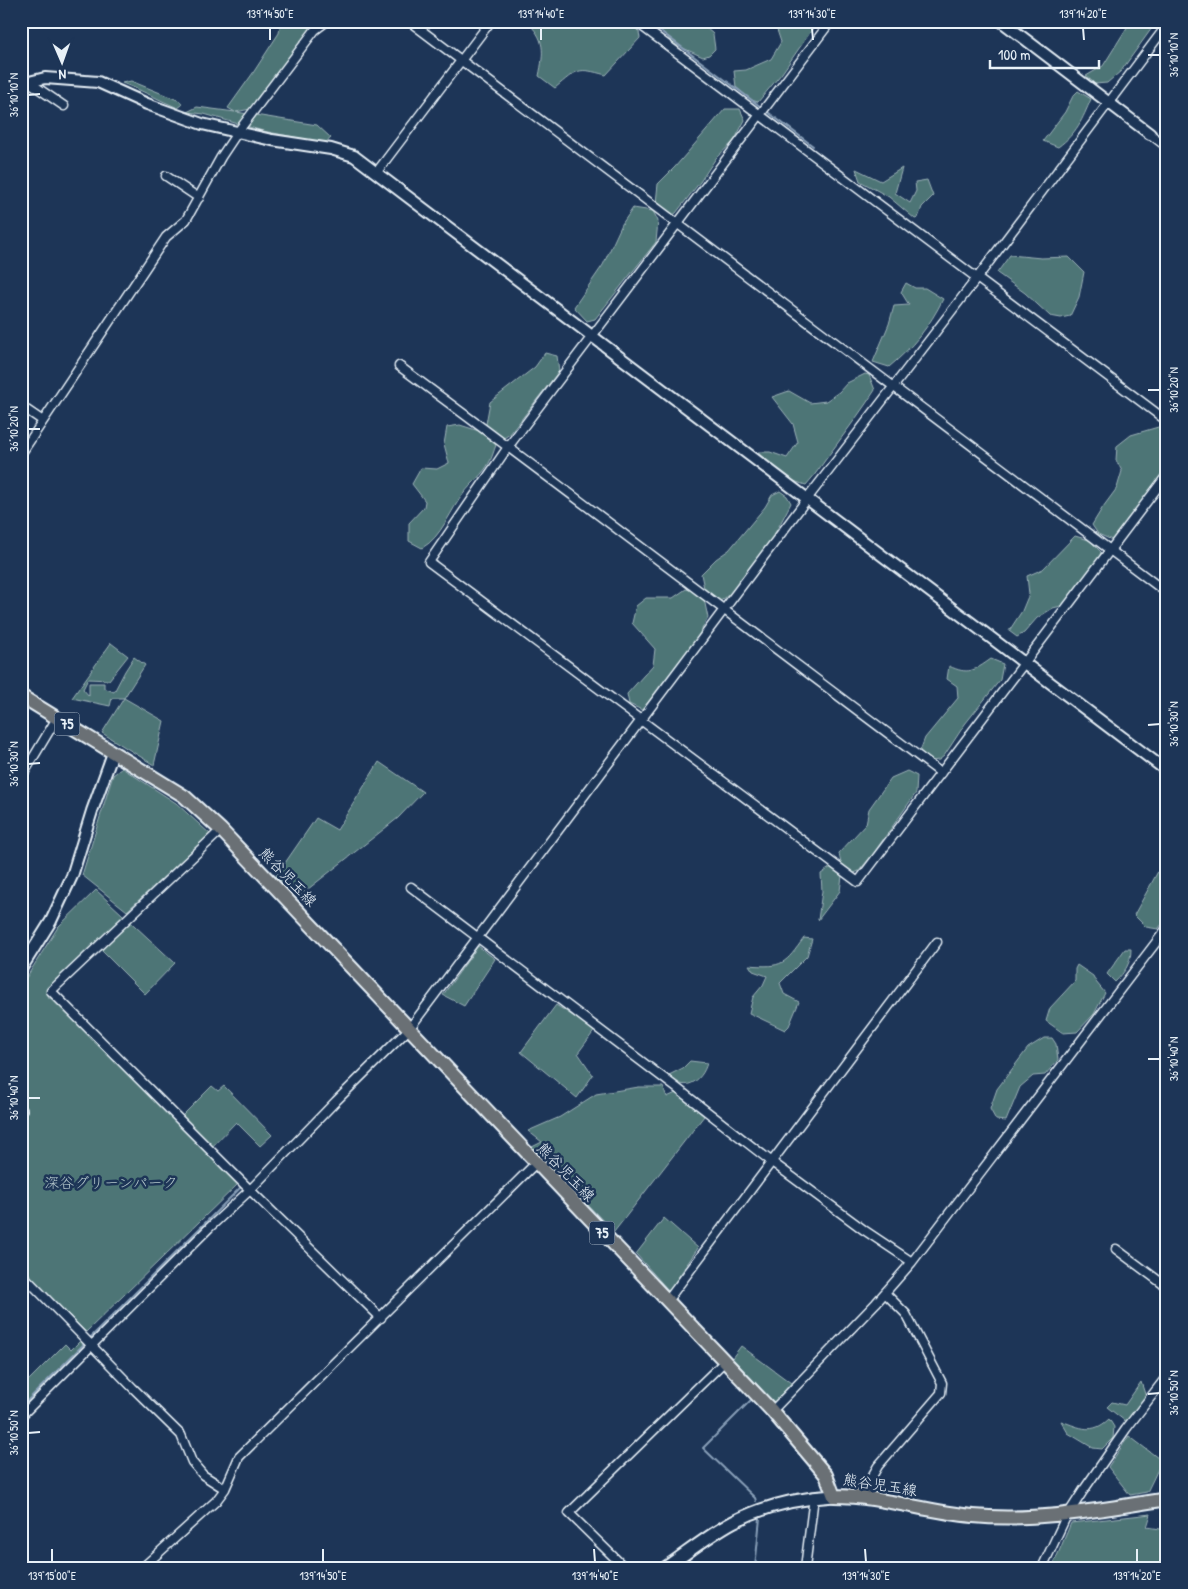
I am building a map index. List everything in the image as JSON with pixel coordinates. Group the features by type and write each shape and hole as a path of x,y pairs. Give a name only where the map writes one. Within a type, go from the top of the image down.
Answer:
{"main road":[{"name":"熊谷児玉線","path":"21,696 184,796 221,830 772,1411 826,1475 834,1496 868,1497 946,1513 1026,1518 1068,1514 1167,1499"},
{"path":"665,1568 731,1523 746,1516 768,1507 814,1497 834,1496"}],"street":[{"path":"21,454 166,238 186,220 221,157 315,30 327,21"},
{"path":"409,21 1167,593"},
{"path":"376,173 491,21"},
{"path":"635,21 1167,421"},
{"path":"832,21 508,447 430,562 858,882 1167,475"},
{"path":"1001,21 1167,147"},
{"path":"21,1416 209,1228 250,1190 336,1100 409,1029 807,499 977,278 1167,25"},
{"path":"25,84 45,78 98,82 182,118 238,133 347,152 364,162 376,173 1167,771"},
{"path":"25,84 64,106"},
{"path":"166,176 199,198"},
{"path":"399,366 941,773"},
{"path":"21,406 43,421"},
{"path":"21,778 57,718"},
{"path":"21,969 51,921 72,876 92,811 113,753"},
{"path":"221,830 51,991 381,1318"},
{"path":"411,887 772,1162 864,1230 912,1262"},
{"path":"772,1411 885,1293 912,1262 1167,928"},
{"path":"667,1301 937,942"},
{"path":"142,1568 216,1502 225,1489 239,1457 536,1163"},
{"path":"1116,1249 1167,1287"},
{"path":"21,1272 181,1435 192,1462 203,1475 225,1489"},
{"path":"868,1497 870,1480 878,1466 940,1393 942,1383 906,1314 885,1293"},
{"path":"625,1568 569,1513 725,1361"},
{"path":"1042,1568 1068,1514 1126,1429 1167,1376"},
{"path":"805,1568 814,1497"}],"green space":[{"path":"281,21 314,21 301,46 250,109 236,112 317,125 331,138 325,143 263,131 204,114 187,112 197,107 235,112 228,108 279,33"},
{"path":"526,21 628,21 639,32 640,38 606,75 589,71 578,71 555,88 539,76 542,46 537,34"},
{"path":"652,21 698,21 713,34 715,49 709,55 703,57 674,44"},
{"path":"772,21 818,21 782,73 758,102 751,100 736,87 734,71 746,70 771,59 781,42 775,24"},
{"path":"1131,21 1157,21 1121,71 1107,83 1095,84 1086,76 1103,66"},
{"path":"131,81 180,101 182,105 178,108 122,83"},
{"path":"1078,91 1091,99 1082,120 1065,142 1058,147 1043,141 1065,112 1073,96"},
{"path":"725,109 740,109 745,120 734,141 716,158 676,213 669,218 656,203 658,184"},
{"path":"902,168 895,193 910,203 916,191 915,182 927,180 933,196 922,207 918,218 915,219 889,197 860,181 856,169 881,181"},
{"path":"633,208 653,211 658,221 656,242 595,319 587,321 574,307 603,265 622,224"},
{"path":"1010,255 1041,258 1069,257 1084,272 1079,297 1070,316 1061,318 1050,316 1025,293 997,273"},
{"path":"906,283 915,288 925,288 943,299 920,336 889,367 873,362 889,324 894,306 909,305 901,292"},
{"path":"545,353 557,356 559,371 510,434 504,438 496,438 486,424 490,402 535,367"},
{"path":"865,374 869,375 875,390 806,485 790,480 768,465 758,452 770,452 787,458 798,442 793,424 772,397 789,391 810,403 826,401 839,392 847,383"},
{"path":"460,425 479,431 496,445 487,467 464,493 435,537 422,548 409,541 409,523 424,507 425,501 412,484 421,468 437,469 449,463 444,444 447,427"},
{"path":"1167,425 1167,474 1127,519 1120,534 1112,540 1098,534 1092,525 1117,488 1122,471 1116,460 1117,446 1131,435"},
{"path":"780,491 787,496 791,503 777,529 751,570 731,593 719,602 704,588 701,574 716,559 729,550 765,507 772,495"},
{"path":"1075,536 1089,540 1101,552 1096,567 1065,605 1053,608 1037,618 1024,633 1017,637 1009,631 1022,611 1029,594 1027,576 1043,569"},
{"path":"686,589 698,592 704,599 708,618 697,638 642,710 629,704 627,694 653,665 655,649 632,623 636,606 646,598 673,598"},
{"path":"111,643 128,656 109,680 88,679 83,689 89,696 89,683 104,683 104,688 114,692 134,657 145,665 124,698 112,698 110,706 72,698"},
{"path":"991,659 1003,664 1000,680 965,724 944,756 939,760 931,761 920,751 925,738 958,698 957,686 947,679 949,666 966,671 975,669"},
{"path":"124,698 164,721 154,765 102,733"},
{"path":"379,762 423,792 398,818 298,897 276,876 316,818 337,830"},
{"path":"122,768 176,803 210,834 127,911 82,875 113,775"},
{"path":"907,771 917,776 916,793 873,854 859,871 852,874 841,864 839,853 866,824 869,809 891,778"},
{"path":"1167,828 1167,918 1158,929 1146,927 1134,915 1161,866 1162,833"},
{"path":"831,867 842,876 840,891 818,920 822,891 821,874"},
{"name":"深谷グリーンパーク","path":"96,890 175,963 145,994 100,949 48,998 52,998 177,1121 212,1086 218,1091 224,1086 272,1135 260,1146 236,1122 207,1152 238,1184 86,1332 25,1271 21,1273 21,986 58,927"},
{"path":"804,938 812,939 807,956 780,983 784,994 799,1002 789,1026 785,1030 749,1013 753,997 763,985 767,976 753,971 749,965 776,965 787,959"},
{"path":"478,946 495,959 464,1006 443,995"},
{"path":"1125,949 1131,949 1129,963 1115,982 1107,974"},
{"path":"1077,965 1093,976 1105,993 1094,1014 1077,1032 1063,1033 1046,1021 1050,1008 1075,981"},
{"path":"556,1005 595,1030 578,1053 593,1075 577,1098 521,1052"},
{"path":"1044,1038 1052,1038 1056,1044 1058,1060 1045,1075 1033,1076 1020,1087 1006,1121 996,1120 990,1109 997,1089 1028,1048"},
{"path":"690,1061 707,1063 701,1076 686,1085 674,1081 669,1075 683,1068"},
{"path":"639,1087 663,1087 667,1097 676,1093 704,1116 614,1232 532,1147 542,1142 528,1131 560,1117 596,1094"},
{"path":"664,1218 698,1248 669,1291 636,1254"},
{"path":"81,1340 89,1348 21,1416 21,1388 65,1344 71,1350"},
{"path":"741,1346 791,1383 774,1403 732,1358"},
{"path":"1141,1382 1146,1397 1131,1418 1125,1421 1107,1407 1112,1402 1125,1405"},
{"path":"1109,1419 1114,1427 1113,1438 1102,1449 1093,1448 1068,1433 1061,1421 1080,1428 1092,1429"},
{"path":"1129,1436 1162,1461 1147,1492 1130,1495 1108,1467"},
{"path":"1151,1514 1147,1527 1167,1530 1167,1568 1052,1568 1071,1523"}],"waterway":[{"path":"647,21 761,107"},
{"path":"765,110 813,146"},
{"path":"88,1340 240,1188"},
{"path":"21,1407 85,1343"},
{"path":"751,1400 703,1448 756,1501"},
{"path":"755,1568 760,1518"}]}
